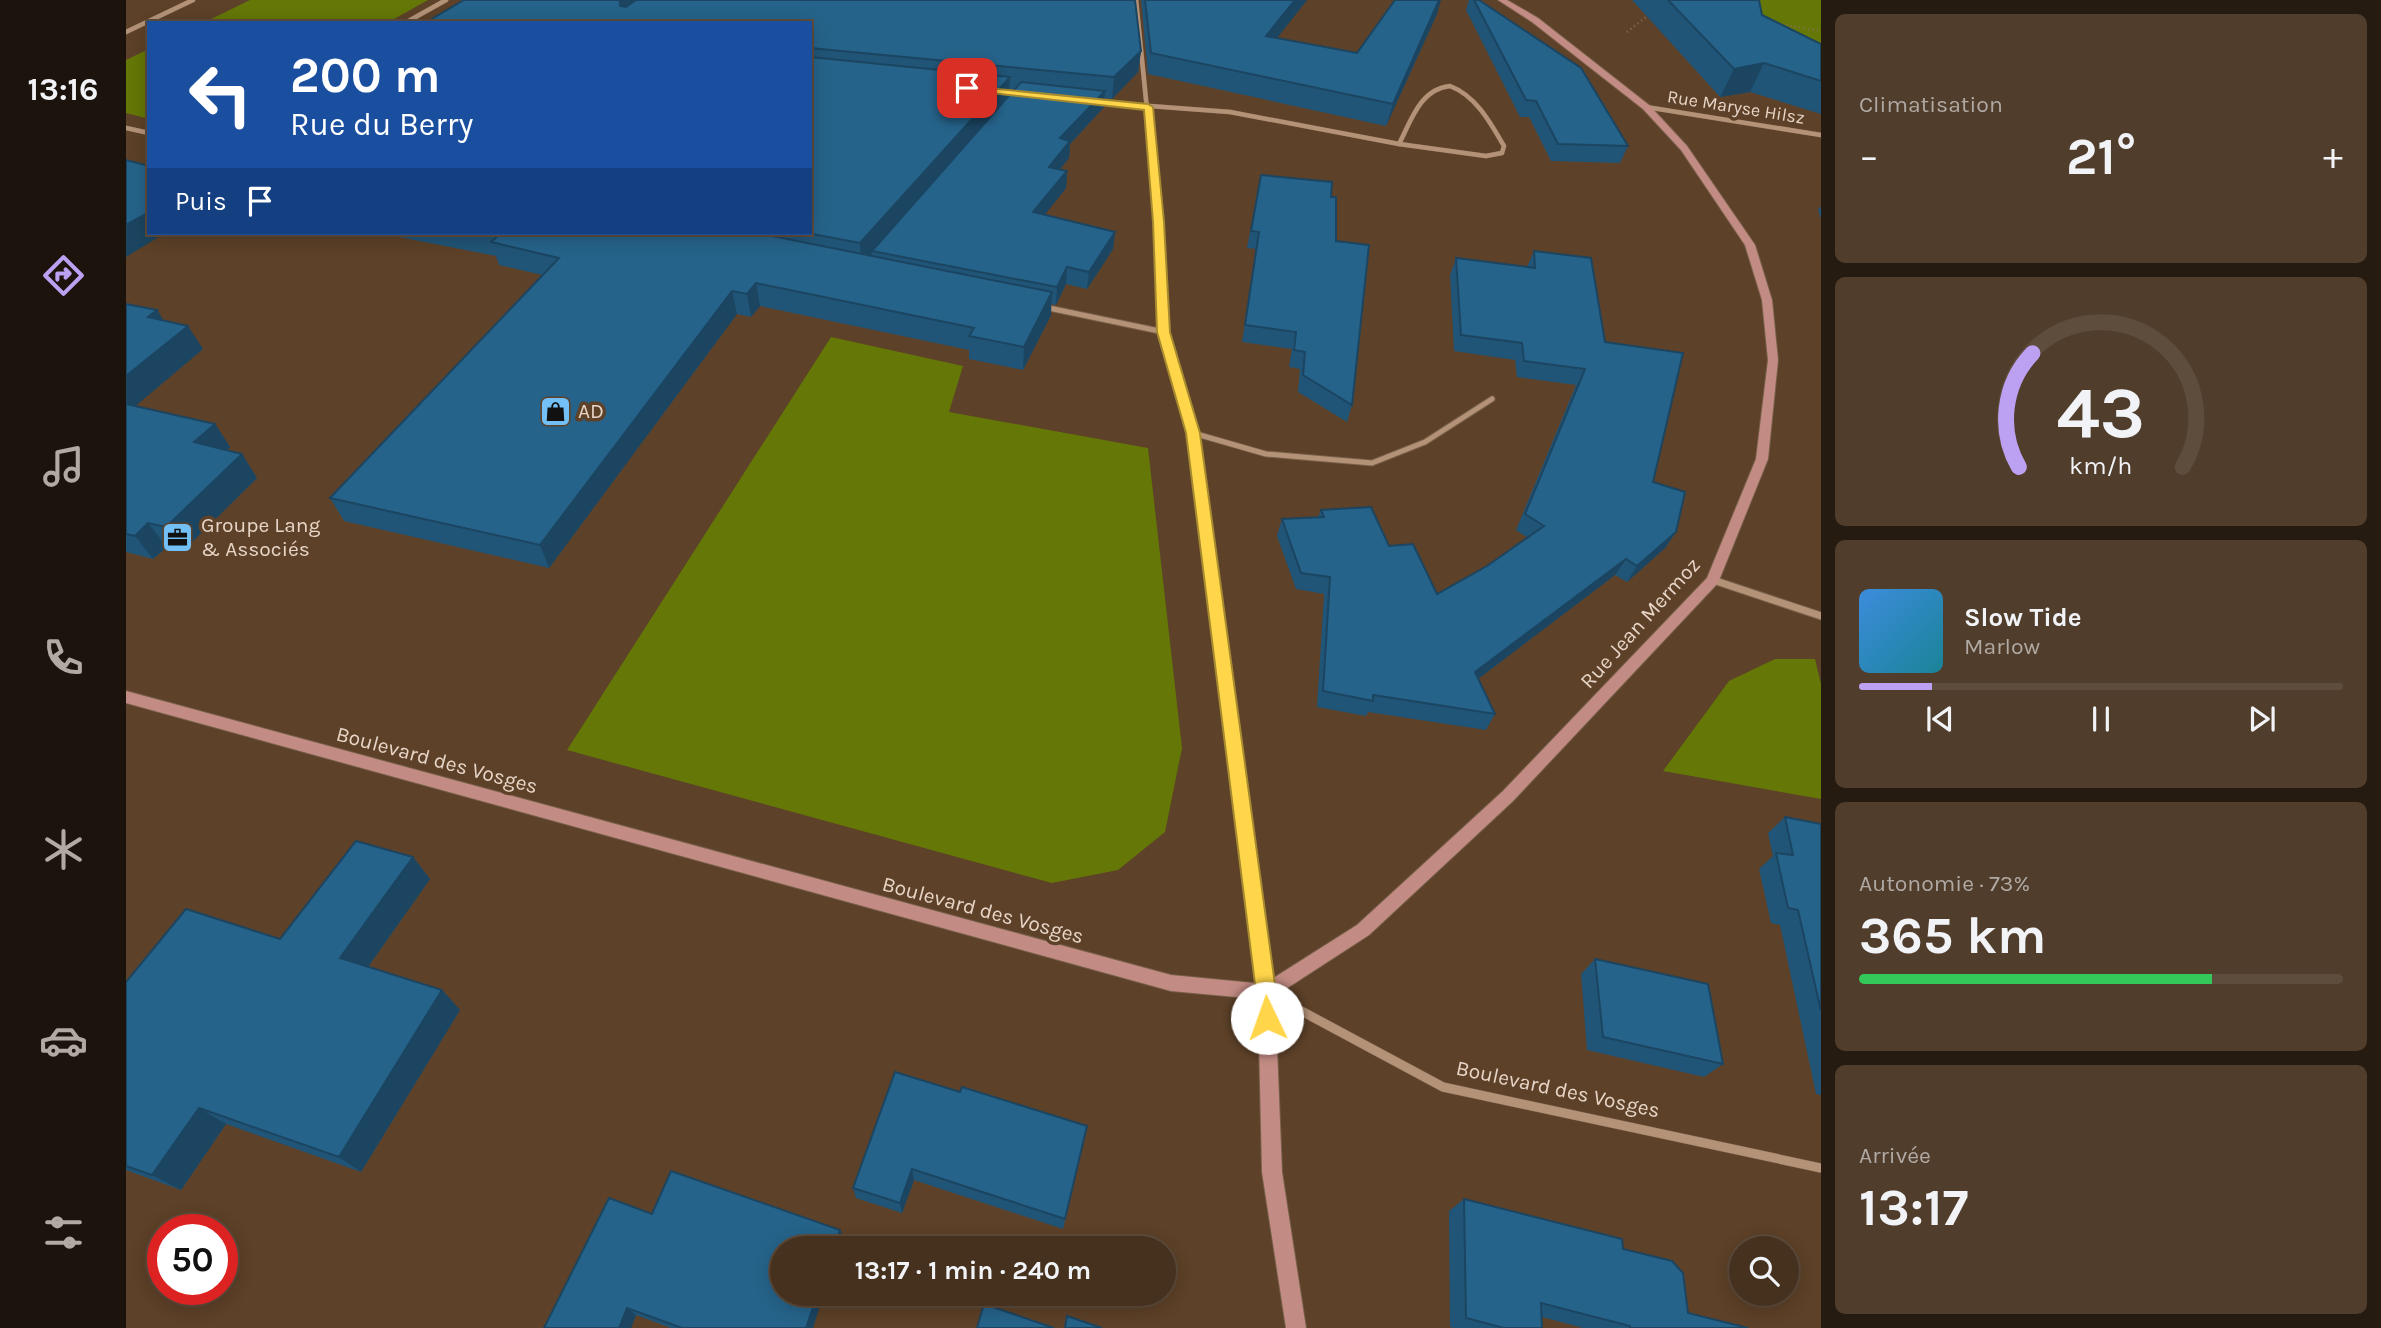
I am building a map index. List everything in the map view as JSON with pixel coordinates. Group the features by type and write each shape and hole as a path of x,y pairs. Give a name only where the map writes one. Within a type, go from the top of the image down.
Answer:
{"main road":[{"name":"Rue Jean Mermoz","path":"1266,992 1363,930 1508,796 1713,580 1762,459 1773,360 1767,299 1751,245 1684,148 1646,107 1535,20 1502,0"},
{"name":"Boulevard des Vosges","path":"126,698 1171,984 1266,992"},
{"path":"1266,992 1272,1172 1296,1328"}],"street":[{"path":"149,21 193,0"},
{"path":"409,21 446,0"},
{"path":"1136,0 1158,222 1164,332 1193,433 1266,992"},
{"path":"126,32 147,22"},
{"path":"1084,100 1230,112 1399,144 1486,156 1503,153 1504,146 1485,115 1464,89 1448,86 1437,88 1426,96 1399,144"},
{"name":"Rue Maryse Hilsz","path":"1646,107 1821,135"},
{"path":"126,128 147,133"},
{"path":"1042,307 1164,332"},
{"path":"1193,433 1266,454 1372,463 1425,442 1492,399"},
{"path":"1713,580 1821,616"},
{"name":"Boulevard des Vosges","path":"1266,992 1443,1087 1821,1168"}],"path":[{"path":"1627,32 1644,16 1655,11"},
{"path":"1768,23 1821,31"}],"green space":[{"path":"250,0 428,0 391,21 207,21"},
{"path":"1727,0 1821,0 1821,67"},
{"path":"147,50 147,118 126,113 126,60"},
{"path":"831,337 963,366 949,412 1148,448 1182,748 1165,832 1118,870 1052,883 567,750"},
{"path":"1775,659 1815,659 1821,684 1821,799 1663,771 1729,681"}],"building":[{"path":"464,0 620,0 620,6 626,7 636,0 1135,0 1141,51 1114,77 812,48 812,21 428,21"},
{"path":"1145,0 1295,0 1266,36 1357,53 1395,0 1439,0 1393,104 1151,53"},
{"path":"1474,0 1479,0 1581,68 1628,146 1558,144 1536,101 1526,100"},
{"path":"1668,0 1759,0 1762,15 1821,44 1821,81 1764,63 1734,69"},
{"path":"812,57 1010,77 860,243 812,234"},
{"path":"1021,82 1105,91 1060,138 1070,141 1049,167 1067,171 1033,212 1115,232 1089,272 1067,267 1057,287 872,251"},
{"path":"126,160 147,165 147,213 126,225"},
{"path":"1261,175 1332,182 1331,197 1336,197 1336,241 1369,245 1352,405 1303,375 1305,352 1294,350 1296,332 1245,325 1259,232 1251,231"},
{"path":"499,235 767,235 1052,292 1024,347 969,336 974,328 756,283 747,294 732,291 540,545 330,498 559,258 491,242"},
{"path":"1534,251 1591,258 1605,342 1683,353 1653,482 1685,492 1676,532 1637,566 1626,559 1475,672 1495,714 1373,695 1373,701 1323,691 1330,577 1301,573 1282,519 1324,517 1321,510 1371,507 1389,546 1413,544 1437,594 1487,566 1544,526 1525,514 1585,369 1524,361 1522,343 1461,335 1456,258 1535,268"},
{"path":"126,304 157,310 148,317 188,326 126,376"},
{"path":"126,404 215,424 194,442 242,454 166,527 148,523 135,536 126,534"},
{"path":"1785,817 1821,824 1821,1011 1798,910 1788,908 1776,853 1793,855"},
{"path":"356,841 413,857 340,958 442,990 339,1157 199,1108 152,1175 126,1166 126,982 186,909 280,939"},
{"path":"1595,959 1708,984 1723,1064 1603,1037"},
{"path":"895,1072 960,1092 962,1087 1087,1126 1065,1219 912,1169 900,1203 853,1188"},
{"path":"671,1171 840,1230 838,1236 770,1236 770,1306 814,1306 806,1328 682,1328 627,1308 619,1328 544,1328 609,1198 652,1214"},
{"path":"1464,1199 1622,1239 1623,1249 1672,1261 1683,1273 1688,1313 1748,1328 1630,1328 1541,1303 1542,1328 1504,1328 1466,1318"},
{"path":"983,1306 990,1306 1054,1328 977,1328"},
{"path":"1067,1316 1102,1328 1065,1328"}],"place":[{"name":"AD","path":"555,411"},
{"name":"Groupe Lang & Associés","path":"178,537"}],"route":[{"path":"967,88 1148,107 1164,332 1193,433 1266,992 1267,1018"}]}
